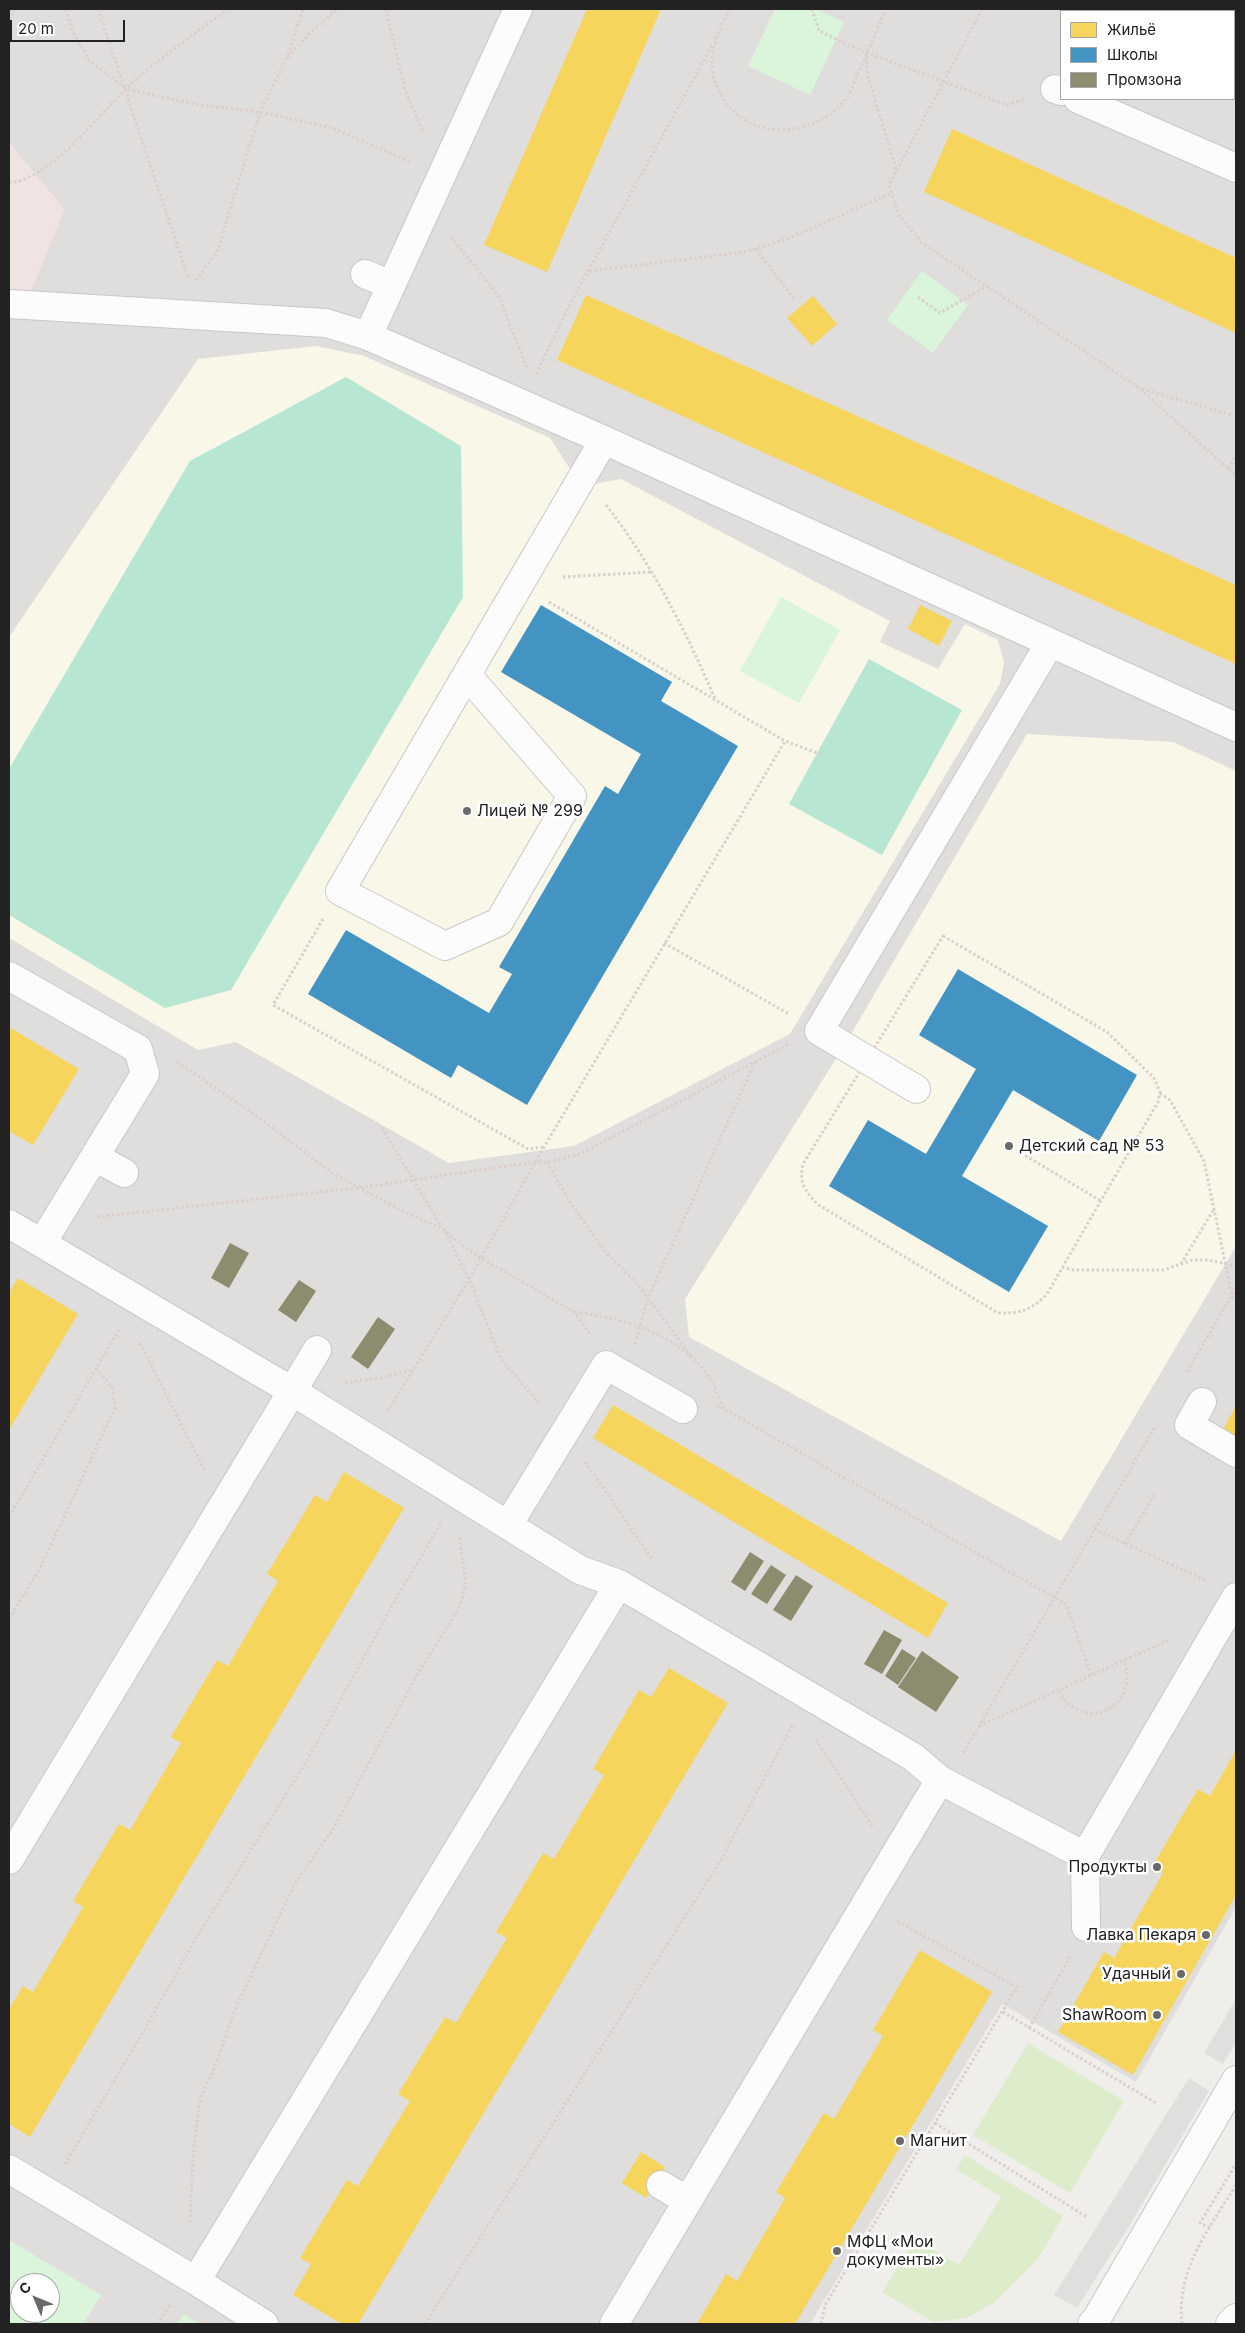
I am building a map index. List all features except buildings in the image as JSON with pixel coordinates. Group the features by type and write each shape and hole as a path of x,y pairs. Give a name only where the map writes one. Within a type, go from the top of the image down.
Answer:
{"street":[{"path":"368,336 518,9"},
{"path":"1081,100 1236,168"},
{"path":"365,274 391,285"},
{"path":"9,304 326,323 368,336 527,393 604,440 1236,727"},
{"path":"467,675 572,796 499,922 445,946 340,891 604,440"},
{"path":"916,1089 819,1031 1050,643"},
{"path":"9,976 138,1049 145,1074 48,1232"},
{"path":"95,1157 124,1173"},
{"path":"9,1224 48,1232 132,1309 292,1391 371,1441 454,1502 508,1525 580,1570 619,1584 804,1702 913,1757 940,1780 1085,1856"},
{"path":"9,1860 317,1350"},
{"path":"508,1525 564,1434 615,1370 683,1409"},
{"path":"1202,1402 1190,1425 1236,1452"},
{"path":"192,2279 619,1584"},
{"path":"1086,1927 1085,1856 1236,1597"},
{"path":"614,2324 940,1780"},
{"path":"1092,2324 1236,2080"},
{"path":"9,2169 264,2324"},
{"path":"661,2186 688,2201"},
{"path":"1230,2324 1236,2318"}],"path":[{"path":"9,20 15,9"},
{"path":"66,9 73,32 89,60 126,89 200,105 260,112 332,128 442,176"},
{"path":"98,9 191,286 217,252 260,112 286,60 303,9"},
{"path":"9,183 26,180 37,173 82,135 126,89 228,9"},
{"path":"286,60 314,30 338,9"},
{"path":"386,9 405,90 442,176"},
{"path":"527,393 571,302 713,44 730,9"},
{"path":"812,9 819,31 867,53 1007,105 1060,94"},
{"path":"713,44 711,63 714,77 725,103 736,114 751,124 776,130 798,129 818,120 833,110 848,96 886,9"},
{"path":"982,9 890,185 898,214 922,242 1139,388 1236,476"},
{"path":"867,53 867,73 896,172"},
{"path":"589,271 745,252 789,238 892,193"},
{"path":"427,207 498,295 527,393"},
{"path":"756,249 795,300"},
{"path":"918,297 940,314 987,286"},
{"path":"1139,388 1236,416"},
{"path":"1229,470 1236,455"},
{"path":"583,478 607,506 652,572 692,644 716,700"},
{"path":"520,586 568,576 652,572"},
{"path":"520,586 785,740 823,755"},
{"path":"371,1441 412,1370 469,1279 544,1146 785,740"},
{"path":"340,891 273,1006 528,1149 544,1146"},
{"path":"1160,1092 1158,1102 1047,1294 1038,1304 1016,1314 998,1313 817,1204 806,1192 800,1179 803,1164 943,936 1107,1032 1154,1078 1160,1092 1170,1100 1197,1146 1209,1179 1225,1265 1232,1296 1236,1301"},
{"path":"664,943 819,1031"},
{"path":"48,1232 412,1179 547,1162 578,1155 798,1038 819,1031"},
{"path":"574,1312 615,1370 641,1327 648,1298 756,1060"},
{"path":"176,1061 239,1104 332,1174 357,1188 442,1228 464,1247 481,1258 574,1312 604,1316 652,1331 690,1356"},
{"path":"382,1128 442,1228 469,1279 501,1359 564,1434 652,1559"},
{"path":"1021,1153 1101,1201"},
{"path":"547,1162 570,1202 603,1249 648,1298 690,1356 708,1376 725,1410"},
{"path":"1180,1264 1214,1209"},
{"path":"1062,1267 1074,1270 1163,1270 1193,1260 1209,1260 1236,1266"},
{"path":"1185,1376 1236,1288"},
{"path":"9,1517 132,1309"},
{"path":"132,1309 146,1352 197,1459 225,1503"},
{"path":"9,1619 41,1566 115,1408 112,1387 96,1368"},
{"path":"292,1391 381,1378 412,1370"},
{"path":"683,1409 695,1393 1066,1604 1091,1675"},
{"path":"940,1780 953,1769 1160,1418"},
{"path":"1125,1544 1155,1494"},
{"path":"48,2192 137,2043 195,1940 309,1757 397,1597 454,1502"},
{"path":"192,2279 193,2155 200,2099 215,2066 238,2005 294,1883 332,1831 418,1674 460,1606 466,1583 454,1502"},
{"path":"1094,1529 1211,1583"},
{"path":"978,1727 1174,1638"},
{"path":"1058,1691 1064,1700 1079,1711 1096,1714 1107,1711 1124,1695 1128,1684 1128,1672 1124,1660"},
{"path":"804,1702 807,1726 893,1858"},
{"path":"425,2324 722,1858 804,1702"},
{"path":"821,2324 825,2305 1017,1988 866,1903"},
{"path":"1029,2028 1086,1927"},
{"path":"1002,2012 1156,2103"},
{"path":"935,2123 1087,2217"},
{"path":"1210,2228 1200,2223 1236,2164"},
{"path":"1182,2324 1180,2305 1186,2272 1200,2242 1236,2185"}],"shaded area":[{"path":"9,9 1236,9 1236,1907 1136,2082 1002,2004 810,2324 9,2324 9,290 30,293 64,209 9,143"},
{"path":"9,143 64,209 30,293 9,290"},
{"name":"Лицей № 299","path":"316,346 364,356 550,438 570,469 594,484 621,479 890,621 880,642 938,669 965,624 998,640 1004,663 1000,684 790,1034 574,1146 449,1163 236,1042 198,1050 9,938 9,637 198,359"},
{"name":"Детский сад № 53","path":"1027,734 1173,742 1236,771 1236,1246 1061,1541 689,1337 685,1299 844,1046"},
{"path":"1236,1999 1236,2042 1223,2064 1204,2053"},
{"path":"1189,2078 1209,2091 1129,2226 1077,2308 1054,2295"}],"green space":[{"path":"775,9 816,9 844,22 810,95 748,66"},
{"path":"922,271 968,305 933,353 887,320"},
{"path":"346,377 461,446 463,597 231,990 165,1008 9,915 9,769 190,461"},
{"path":"781,597 840,630 799,703 740,671"},
{"path":"869,659 962,710 882,855 789,804"},
{"path":"1028,2043 1124,2101 1070,2193 973,2135"},
{"path":"965,2155 1063,2216 1038,2259 994,2303 967,2318 934,2322 882,2292 915,2239 959,2265 1001,2197 956,2169"},
{"path":"9,2240 101,2295 83,2324 9,2324"},
{"path":"184,2314 200,2324 177,2324"}],"place":[{"name":"Лицей № 299","path":"467,811"},
{"name":"Детский сад № 53","path":"1009,1146"},
{"name":"Продукты","path":"1157,1867"},
{"name":"Лавка Пекаря","path":"1206,1935"},
{"name":"Удачный","path":"1181,1974"},
{"name":"ShawRoom","path":"1157,2015"},
{"name":"Магнит","path":"900,2141"},
{"name":"МФЦ «Мои документы»","path":"837,2251"}]}
